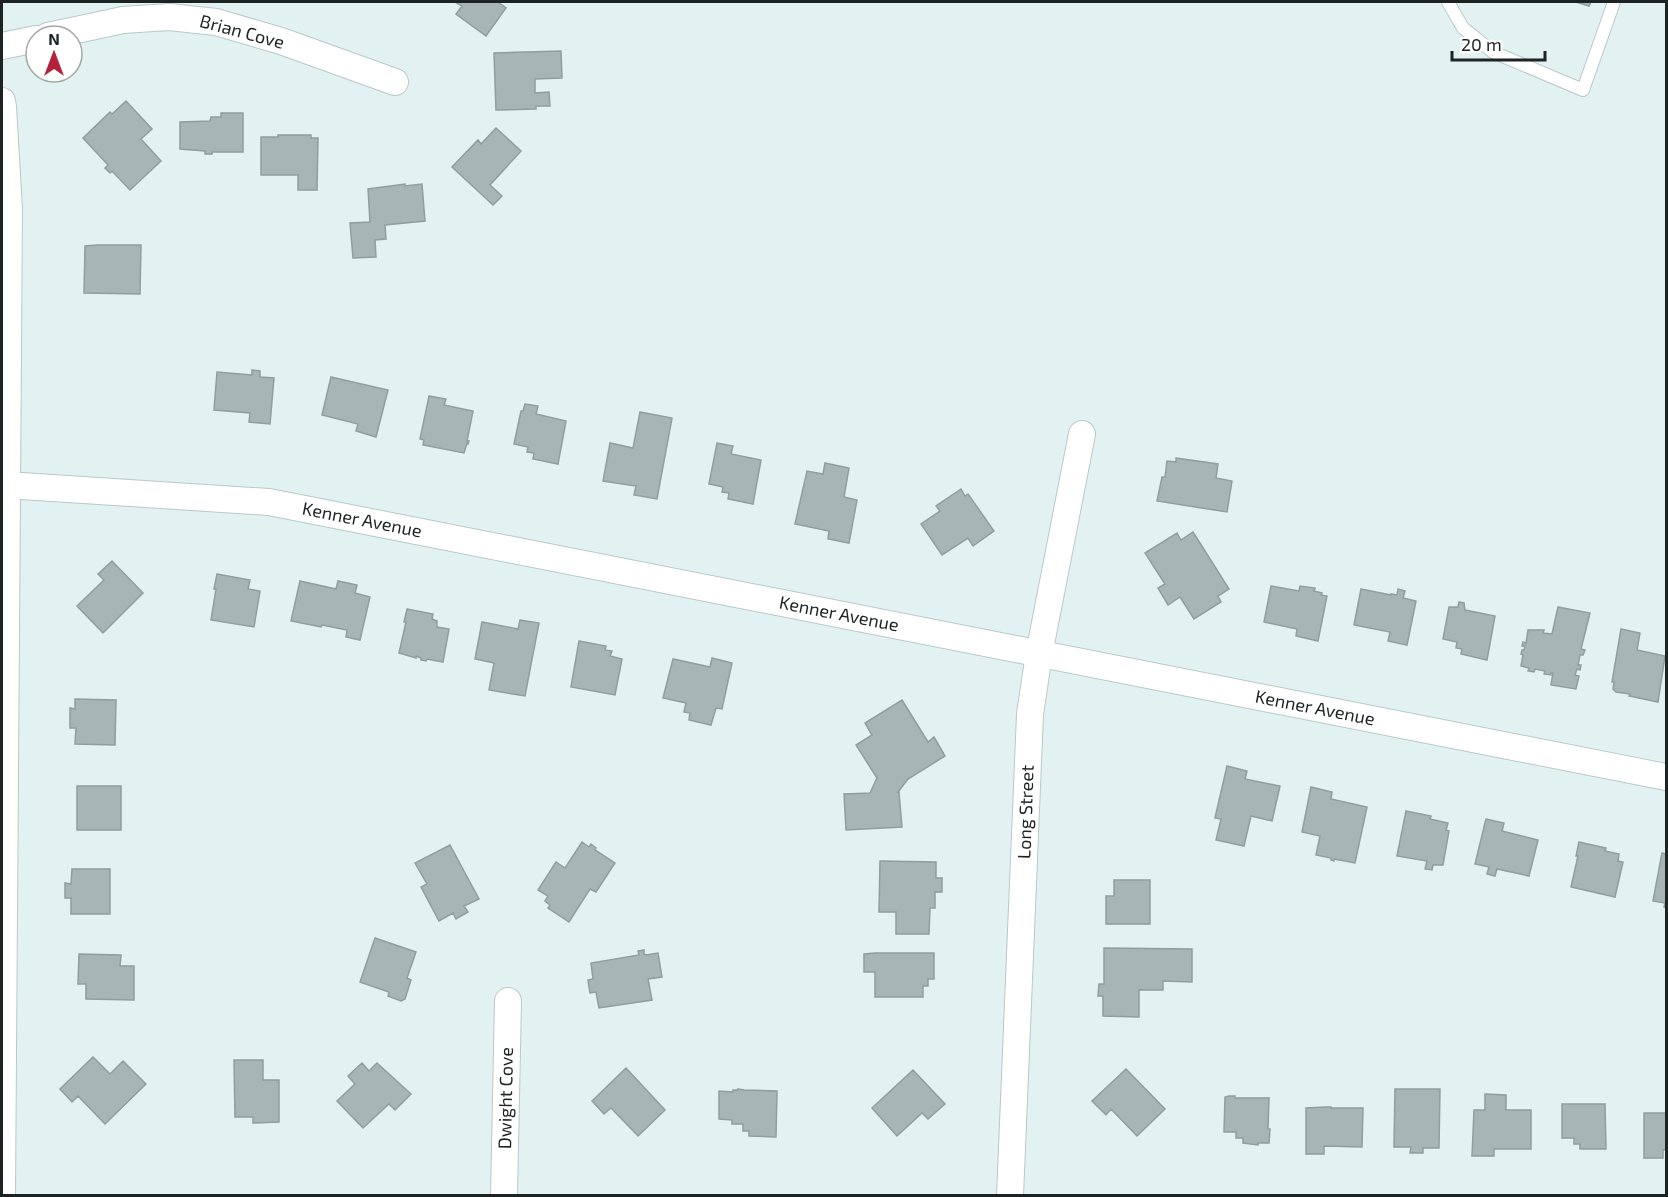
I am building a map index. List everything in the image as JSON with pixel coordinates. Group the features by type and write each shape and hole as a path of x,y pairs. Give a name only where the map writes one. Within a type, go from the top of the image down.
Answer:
{"street":[{"name":"Brian Cove","path":"84,28 123,20 170,16 216,22 281,41 394,82"},
{"path":"2,46 24,41"},
{"path":"2,100 9,209 2,1196"},
{"name":"Long Street","path":"1010,1196 1030,714 1039,654 1082,434"},
{"name":"Kenner Avenue","path":"6,485 269,502 1666,777"},
{"name":"Dwight Cove","path":"504,1196 508,1001"}],"lane":[{"path":"1448,2 1462,28 1493,52 1583,90 1614,2"}],"building":[{"path":"455,2 498,2 506,8 486,36 456,14 462,6"},
{"path":"1576,2 1591,2 1589,6"},
{"path":"561,51 562,78 535,79 535,93 549,92 550,106 536,106 536,109 496,110 494,53"},
{"path":"126,101 152,129 141,139 161,161 130,190 112,171 110,173 105,168 108,165 83,138 110,112 112,114"},
{"path":"221,113 243,113 243,152 205,154 205,151 180,149 180,122 210,121 211,117 221,117"},
{"path":"496,128 521,151 490,185 502,196 493,205 452,167 478,140 481,144"},
{"path":"278,135 311,135 311,138 318,138 317,190 298,190 298,175 261,175 261,137 278,137"},
{"path":"405,184 405,186 422,184 425,221 385,225 386,239 375,240 376,257 353,258 350,223 370,222 368,189"},
{"path":"141,245 140,294 84,293 85,246"},
{"path":"252,370 260,371 260,377 274,378 270,424 249,422 250,413 214,410 217,372 252,375"},
{"path":"331,377 388,390 376,437 356,431 358,424 322,415"},
{"path":"429,396 446,399 444,405 473,411 467,441 469,441 464,453 423,445 424,440 420,439"},
{"path":"525,404 538,406 536,414 566,421 558,464 533,459 534,453 527,452 528,447 514,444 521,411"},
{"path":"640,412 672,418 657,499 634,495 636,486 603,481 610,443 633,448"},
{"path":"717,443 733,446 731,454 761,460 753,504 728,499 729,493 722,492 723,487 709,484"},
{"path":"1176,458 1218,464 1216,478 1232,481 1227,512 1157,501 1162,477 1165,477 1167,461 1176,462"},
{"path":"825,463 849,468 844,497 857,500 849,543 828,539 829,531 795,524 807,471 823,474"},
{"path":"961,489 965,496 968,494 994,531 973,546 968,538 942,555 921,524 940,511 936,506"},
{"path":"1193,532 1229,589 1218,596 1221,602 1194,619 1180,597 1168,605 1158,588 1165,584 1145,553 1177,533 1181,540"},
{"path":"112,561 143,593 103,633 77,606 104,580 98,574"},
{"path":"217,574 250,580 248,589 260,591 254,627 211,620"},
{"path":"300,581 336,589 338,581 357,585 355,593 370,597 360,640 346,637 347,630 291,621"},
{"path":"1271,586 1299,591 1300,586 1315,588 1314,591 1327,596 1318,641 1296,636 1297,629 1264,622"},
{"path":"1361,589 1397,595 1398,589 1405,591 1403,598 1416,601 1407,645 1388,641 1390,632 1354,625"},
{"path":"1459,602 1464,603 1465,610 1495,616 1487,660 1461,654 1462,649 1456,648 1457,642 1443,639 1449,607 1458,607"},
{"path":"1558,607 1590,613 1581,649 1585,650 1583,655 1580,655 1578,665 1581,665 1580,670 1577,669 1575,675 1579,676 1576,689 1551,685 1553,673 1544,674 1545,671 1535,669 1534,672 1528,671 1529,668 1521,666 1523,655 1521,654 1525,646 1522,646 1523,642 1526,643 1528,630 1544,630 1543,633 1552,634"},
{"path":"407,609 433,614 432,619 437,621 437,627 449,629 443,662 421,660 416,656 416,658 399,653"},
{"path":"520,620 539,623 525,696 489,690 494,663 475,659 482,622 518,629"},
{"path":"1621,629 1640,633 1637,650 1665,656 1658,702 1629,696 1630,694 1616,692 1613,689 1614,682 1612,682"},
{"path":"579,641 606,646 605,650 612,651 610,656 622,659 615,695 571,687"},
{"path":"712,658 732,663 722,709 716,708 711,725 689,720 690,713 684,712 686,703 663,698 673,659 710,667"},
{"path":"75,699 116,700 115,745 75,744 76,728 70,728 70,708 75,709"},
{"path":"902,700 928,742 934,737 945,756 908,779 898,792 902,827 846,830 844,794 870,793 877,778 856,745 872,735 865,723"},
{"path":"1227,766 1247,771 1245,779 1280,786 1272,821 1251,816 1244,846 1216,840 1221,819 1215,818"},
{"path":"77,786 121,786 121,830 77,830"},
{"path":"1311,787 1332,792 1331,799 1367,807 1355,863 1334,859 1334,861 1331,858 1316,855 1320,836 1302,832"},
{"path":"1406,811 1431,816 1430,819 1448,823 1446,830 1449,831 1443,865 1433,865 1432,870 1425,869 1427,861 1397,856"},
{"path":"1486,819 1504,823 1502,831 1538,840 1529,876 1497,869 1495,876 1487,874 1489,867 1475,864"},
{"path":"582,842 589,847 591,844 596,848 595,850 615,863 596,892 590,889 569,922 548,908 550,905 545,901 548,896 538,890 556,862 565,868"},
{"path":"1579,842 1606,848 1605,851 1619,854 1618,861 1623,862 1615,897 1571,887"},
{"path":"450,845 479,899 464,906 468,912 456,919 453,913 439,921 421,887 427,884 415,863"},
{"path":"1662,853 1666,854 1666,908 1665,903 1653,901"},
{"path":"880,861 936,862 936,878 942,878 942,892 935,892 935,908 930,908 929,934 896,934 896,912 879,912"},
{"path":"72,869 110,869 110,914 71,914 71,898 65,898 65,883 71,884"},
{"path":"1114,880 1150,880 1150,924 1106,924 1106,896 1114,896"},
{"path":"375,938 416,952 407,978 411,980 405,999 401,1001 388,996 389,992 360,982"},
{"path":"1104,948 1192,949 1192,982 1163,981 1163,990 1139,990 1139,1017 1103,1016 1103,996 1098,996 1099,984 1104,984"},
{"path":"644,950 646,955 658,953 662,977 648,979 652,1000 599,1008 596,992 590,993 588,980 593,979 591,963 639,955 638,951"},
{"path":"934,953 934,979 928,979 928,986 923,986 923,997 875,997 875,972 864,972 864,954"},
{"path":"79,954 121,955 120,966 134,966 134,1000 86,999 86,984 78,984"},
{"path":"93,1057 110,1074 123,1061 146,1084 105,1124 78,1096 72,1102 60,1089"},
{"path":"234,1060 263,1060 263,1080 279,1080 279,1122 253,1123 253,1117 235,1117"},
{"path":"362,1063 369,1071 377,1063 411,1094 395,1110 389,1104 363,1128 337,1101 355,1084 348,1076"},
{"path":"626,1068 665,1110 638,1136 611,1108 604,1114 592,1101"},
{"path":"1126,1069 1165,1109 1137,1136 1111,1109 1106,1115 1092,1101"},
{"path":"913,1070 945,1104 928,1119 922,1113 897,1136 872,1108"},
{"path":"738,1089 777,1091 776,1137 749,1136 749,1131 743,1131 743,1124 732,1124 732,1120 719,1119 719,1091 733,1092"},
{"path":"1395,1089 1440,1089 1439,1148 1423,1148 1423,1153 1410,1153 1411,1147 1394,1147"},
{"path":"1485,1094 1506,1095 1506,1110 1531,1110 1531,1149 1494,1149 1494,1156 1472,1156 1474,1110 1485,1110"},
{"path":"1225,1097 1269,1098 1269,1143 1258,1143 1258,1145 1243,1143 1243,1138 1236,1138 1236,1132 1224,1132"},
{"path":"1562,1104 1605,1104 1606,1149 1580,1149 1580,1144 1574,1144 1574,1138 1562,1138"},
{"path":"1306,1108 1363,1108 1362,1147 1324,1146 1324,1154 1306,1154"},
{"path":"1644,1113 1666,1113 1666,1150 1663,1150 1663,1158 1644,1158"}]}
